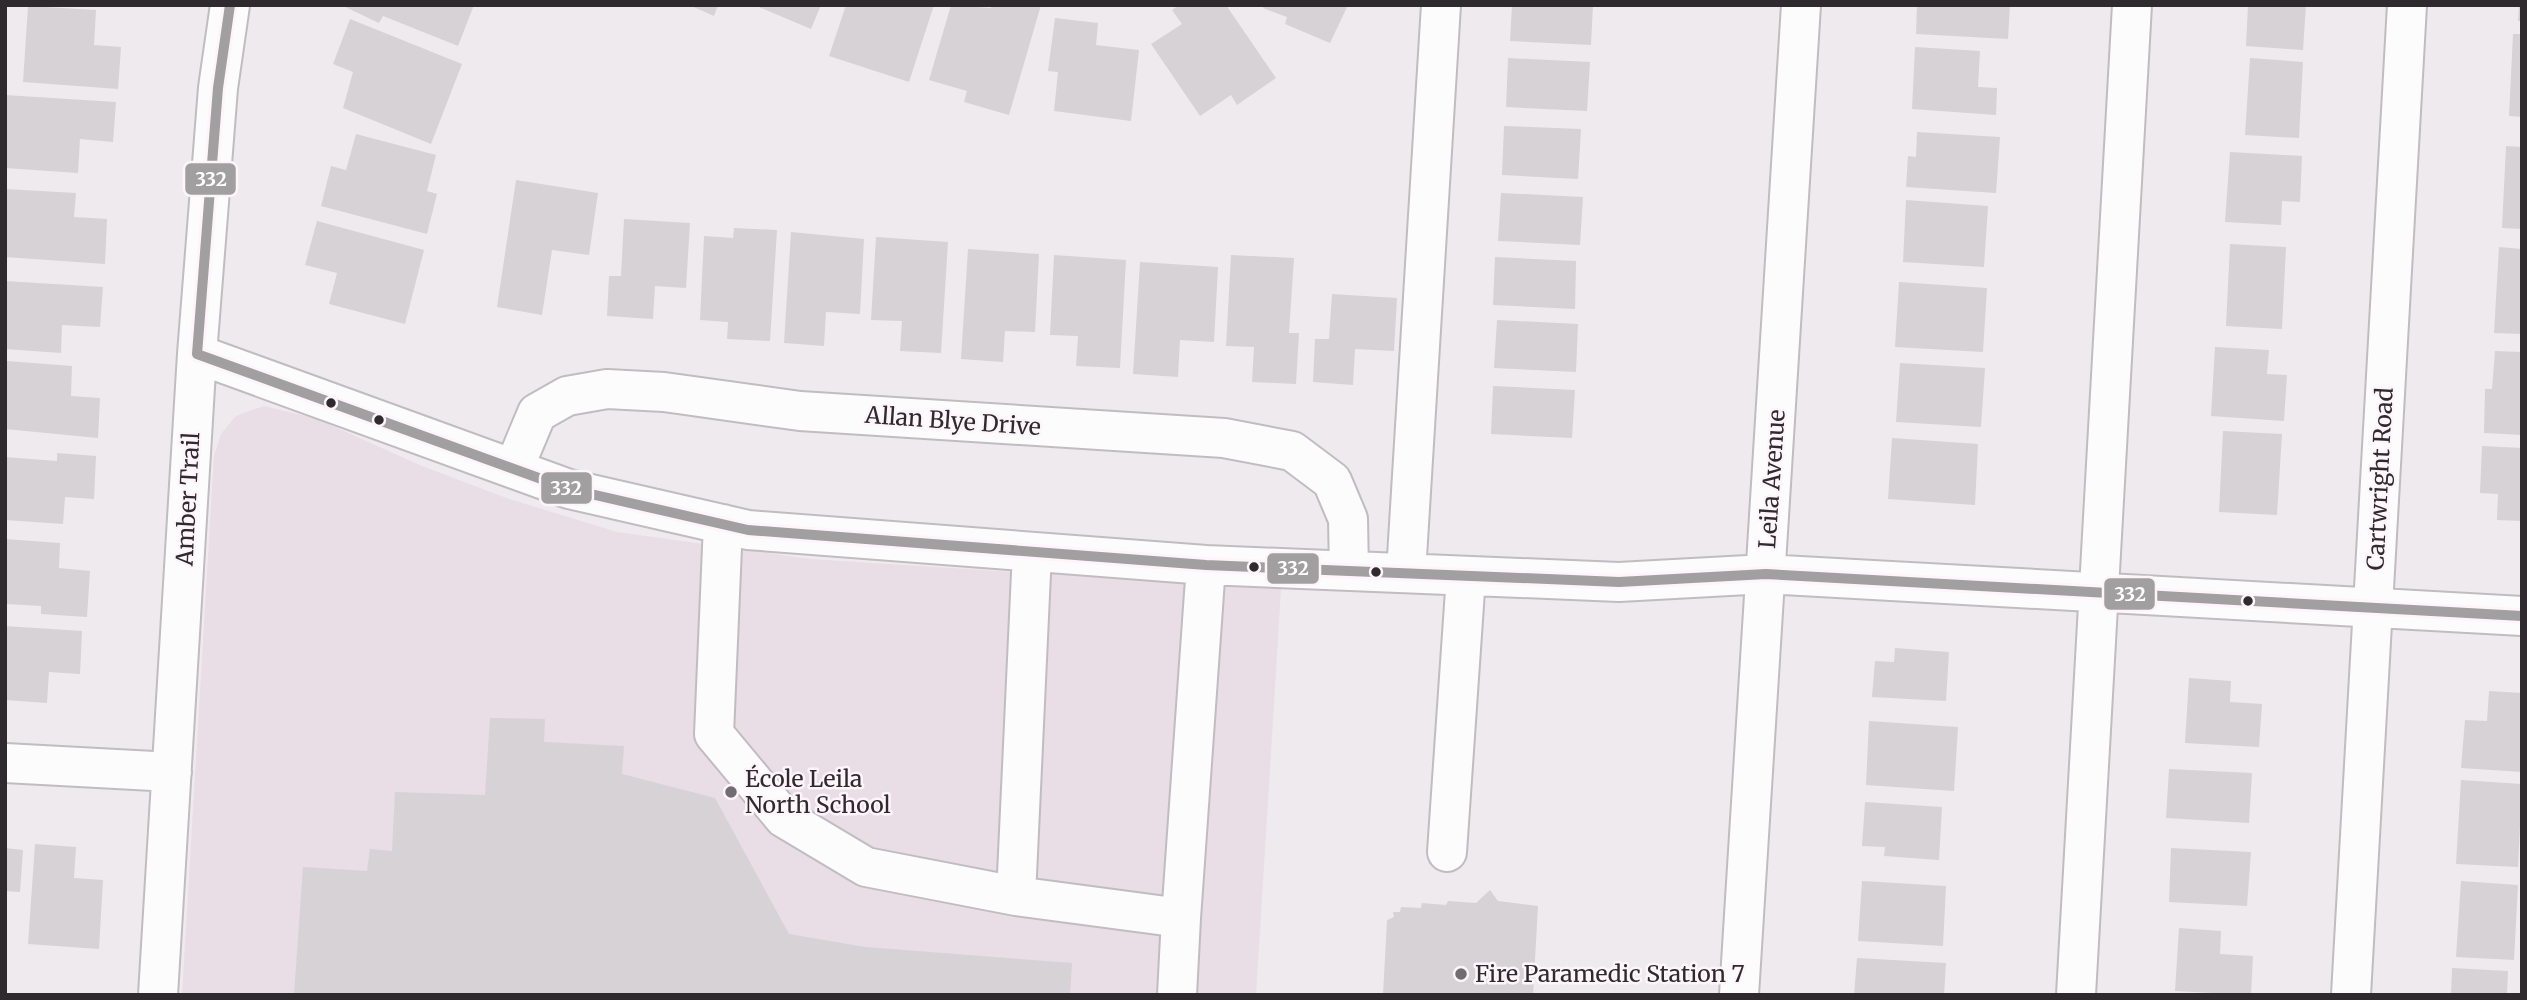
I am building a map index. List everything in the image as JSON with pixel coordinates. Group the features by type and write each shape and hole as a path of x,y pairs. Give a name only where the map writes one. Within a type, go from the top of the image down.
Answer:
{"street":[{"name":"Amber Trail","path":"158,995 197,354 218,88 230,5"},
{"path":"1406,573 1441,5"},
{"name":"Leila Avenue","path":"1739,995 1801,5"},
{"path":"2076,995 2133,5"},
{"name":"Cartwright Road","path":"2351,995 2407,5"},
{"path":"197,354 569,489 748,530 1206,565 1619,582 1766,574 2522,617"},
{"name":"Allan Blye Drive","path":"514,468 537,413 567,396 607,389 664,392 800,411 1224,438 1292,451 1332,481 1348,519 1349,571"},
{"path":"723,524 714,734 784,818 866,867 1016,896 1181,918"},
{"path":"1016,896 1032,552"},
{"path":"1177,995 1206,565"},
{"path":"1447,852 1466,576"},
{"path":"5,763 172,772"}],"shaded area":[{"name":"École Leila North School","path":"264,406 317,419 422,466 509,499 617,532 810,559 1281,589 1256,995 182,995 214,456 221,434 236,416"}],"building":[{"path":"341,5 474,5 458,46 383,16 379,23"},
{"path":"689,5 718,5 714,16"},
{"path":"754,5 821,5 811,29"},
{"path":"846,5 934,5 909,82 829,56"},
{"path":"951,5 991,8 992,5 1041,5 1009,115 964,102 967,91 929,80"},
{"path":"1179,5 1226,5 1276,78 1237,105 1231,95 1200,116 1151,44 1182,24 1172,10"},
{"path":"1264,5 1348,5 1330,43 1285,24 1287,17 1263,8"},
{"path":"1512,5 1593,5 1591,45 1510,41"},
{"path":"1917,5 2010,5 2008,39 1916,34"},
{"path":"2248,5 2306,5 2303,50 2246,46"},
{"path":"2519,5 2522,5 2522,21 2518,21"},
{"path":"28,6 96,10 94,45 121,47 118,89 23,82"},
{"path":"1055,18 1098,23 1096,45 1139,50 1131,121 1054,111 1058,72 1048,71"},
{"path":"350,19 462,64 431,144 343,108 353,72 333,64"},
{"path":"2513,34 2522,34 2522,117 2509,116"},
{"path":"1915,47 1980,51 1978,87 1997,88 1996,115 1912,109"},
{"path":"1508,58 1590,62 1587,111 1506,107"},
{"path":"2250,58 2303,62 2299,138 2245,135"},
{"path":"5,95 116,102 113,142 80,139 78,173 5,168"},
{"path":"1504,126 1581,129 1578,179 1502,175"},
{"path":"1917,132 2000,137 1996,193 1906,187 1908,156 1916,157"},
{"path":"356,134 436,155 427,191 437,194 427,234 321,206 331,166 346,170"},
{"path":"2506,146 2522,147 2522,229 2502,228"},
{"path":"2230,152 2302,156 2300,202 2282,201 2281,225 2225,222"},
{"path":"516,180 598,193 589,255 552,250 542,315 497,307"},
{"path":"5,189 76,193 74,217 107,219 105,264 5,257"},
{"path":"1501,193 1583,197 1580,245 1498,241"},
{"path":"1906,200 1988,206 1984,267 1903,262"},
{"path":"624,219 690,223 686,288 655,286 653,319 607,316 609,276 621,276"},
{"path":"317,221 424,250 405,324 329,304 337,273 305,265"},
{"path":"734,228 777,230 770,341 727,339 728,322 700,320 704,236 733,238"},
{"path":"791,232 864,239 860,314 826,312 824,346 784,343"},
{"path":"876,237 948,242 941,353 900,351 902,321 871,320"},
{"path":"2230,244 2286,247 2282,329 2226,326"},
{"path":"2499,247 2522,249 2522,334 2494,333"},
{"path":"968,249 1039,254 1035,332 1005,331 1003,362 961,359"},
{"path":"1054,255 1126,260 1120,368 1076,366 1078,336 1050,335"},
{"path":"1231,255 1294,258 1289,333 1299,333 1296,384 1252,382 1254,347 1226,346"},
{"path":"1495,257 1576,261 1575,309 1493,305"},
{"path":"1140,262 1218,267 1214,342 1180,340 1178,377 1133,374"},
{"path":"5,281 103,287 100,327 62,325 61,353 5,349"},
{"path":"1899,282 1987,288 1983,352 1895,347"},
{"path":"1332,294 1397,298 1394,351 1355,349 1353,385 1313,382 1315,339 1329,339"},
{"path":"1497,320 1578,324 1576,372 1494,368"},
{"path":"2215,347 2269,350 2267,374 2287,375 2284,421 2211,416"},
{"path":"2495,351 2522,352 2522,435 2484,433 2485,389 2492,389"},
{"path":"7,361 72,366 71,396 100,398 98,438 5,429"},
{"path":"1900,363 1985,368 1981,427 1896,422"},
{"path":"1493,386 1575,390 1572,438 1491,434"},
{"path":"2223,431 2282,434 2277,515 2219,512"},
{"path":"1892,438 1978,444 1975,505 1888,499"},
{"path":"2482,446 2522,448 2522,521 2497,520 2498,494 2480,493"},
{"path":"57,453 96,456 94,499 65,497 63,524 5,520 5,457 57,461"},
{"path":"5,539 60,543 59,568 90,571 87,617 41,614 41,606 5,604"},
{"path":"5,626 82,631 80,674 49,672 47,703 5,700"},
{"path":"1895,648 1949,652 1946,701 1872,697 1875,661 1894,662"},
{"path":"2189,678 2231,681 2230,702 2262,704 2259,747 2185,743"},
{"path":"2489,691 2522,693 2522,772 2461,768 2465,720 2487,721"},
{"path":"490,718 545,719 544,742 624,746 622,774 715,798 789,934 865,947 1072,963 1070,995 294,995 303,867 367,871 370,849 392,851 395,792 485,795"},
{"path":"1869,721 1958,727 1954,791 1866,785"},
{"path":"2169,769 2252,773 2249,823 2166,818"},
{"path":"2461,780 2522,784 2518,867 2456,864"},
{"path":"1865,802 1942,807 1939,860 1884,856 1885,847 1862,846"},
{"path":"35,844 76,847 74,878 103,880 99,949 28,944"},
{"path":"5,848 23,850 20,892 5,891"},
{"path":"2171,848 2251,852 2247,906 2169,902"},
{"path":"1862,881 1946,886 1943,946 1858,941"},
{"path":"2461,881 2518,885 2514,960 2456,957"},
{"path":"1490,890 1498,901 1538,906 1533,995 1383,995 1387,920 1394,917 1393,912 1400,912 1401,907 1421,908 1422,903 1476,903"},
{"path":"2179,928 2221,931 2220,954 2253,956 2251,995 2175,991"},
{"path":"1857,958 1946,963 1944,995 1854,995"},
{"path":"2452,968 2508,971 2507,995 2451,995"}],"transit line":[{"name":"332","path":"197,354 218,88 230,5"},
{"name":"332","path":"197,354 569,489 748,530 1206,565 1619,582 1766,574 2522,616"}],"place":[{"name":"École Leila North School","path":"731,792"},
{"name":"Fire Paramedic Station 7","path":"1461,974"}]}
